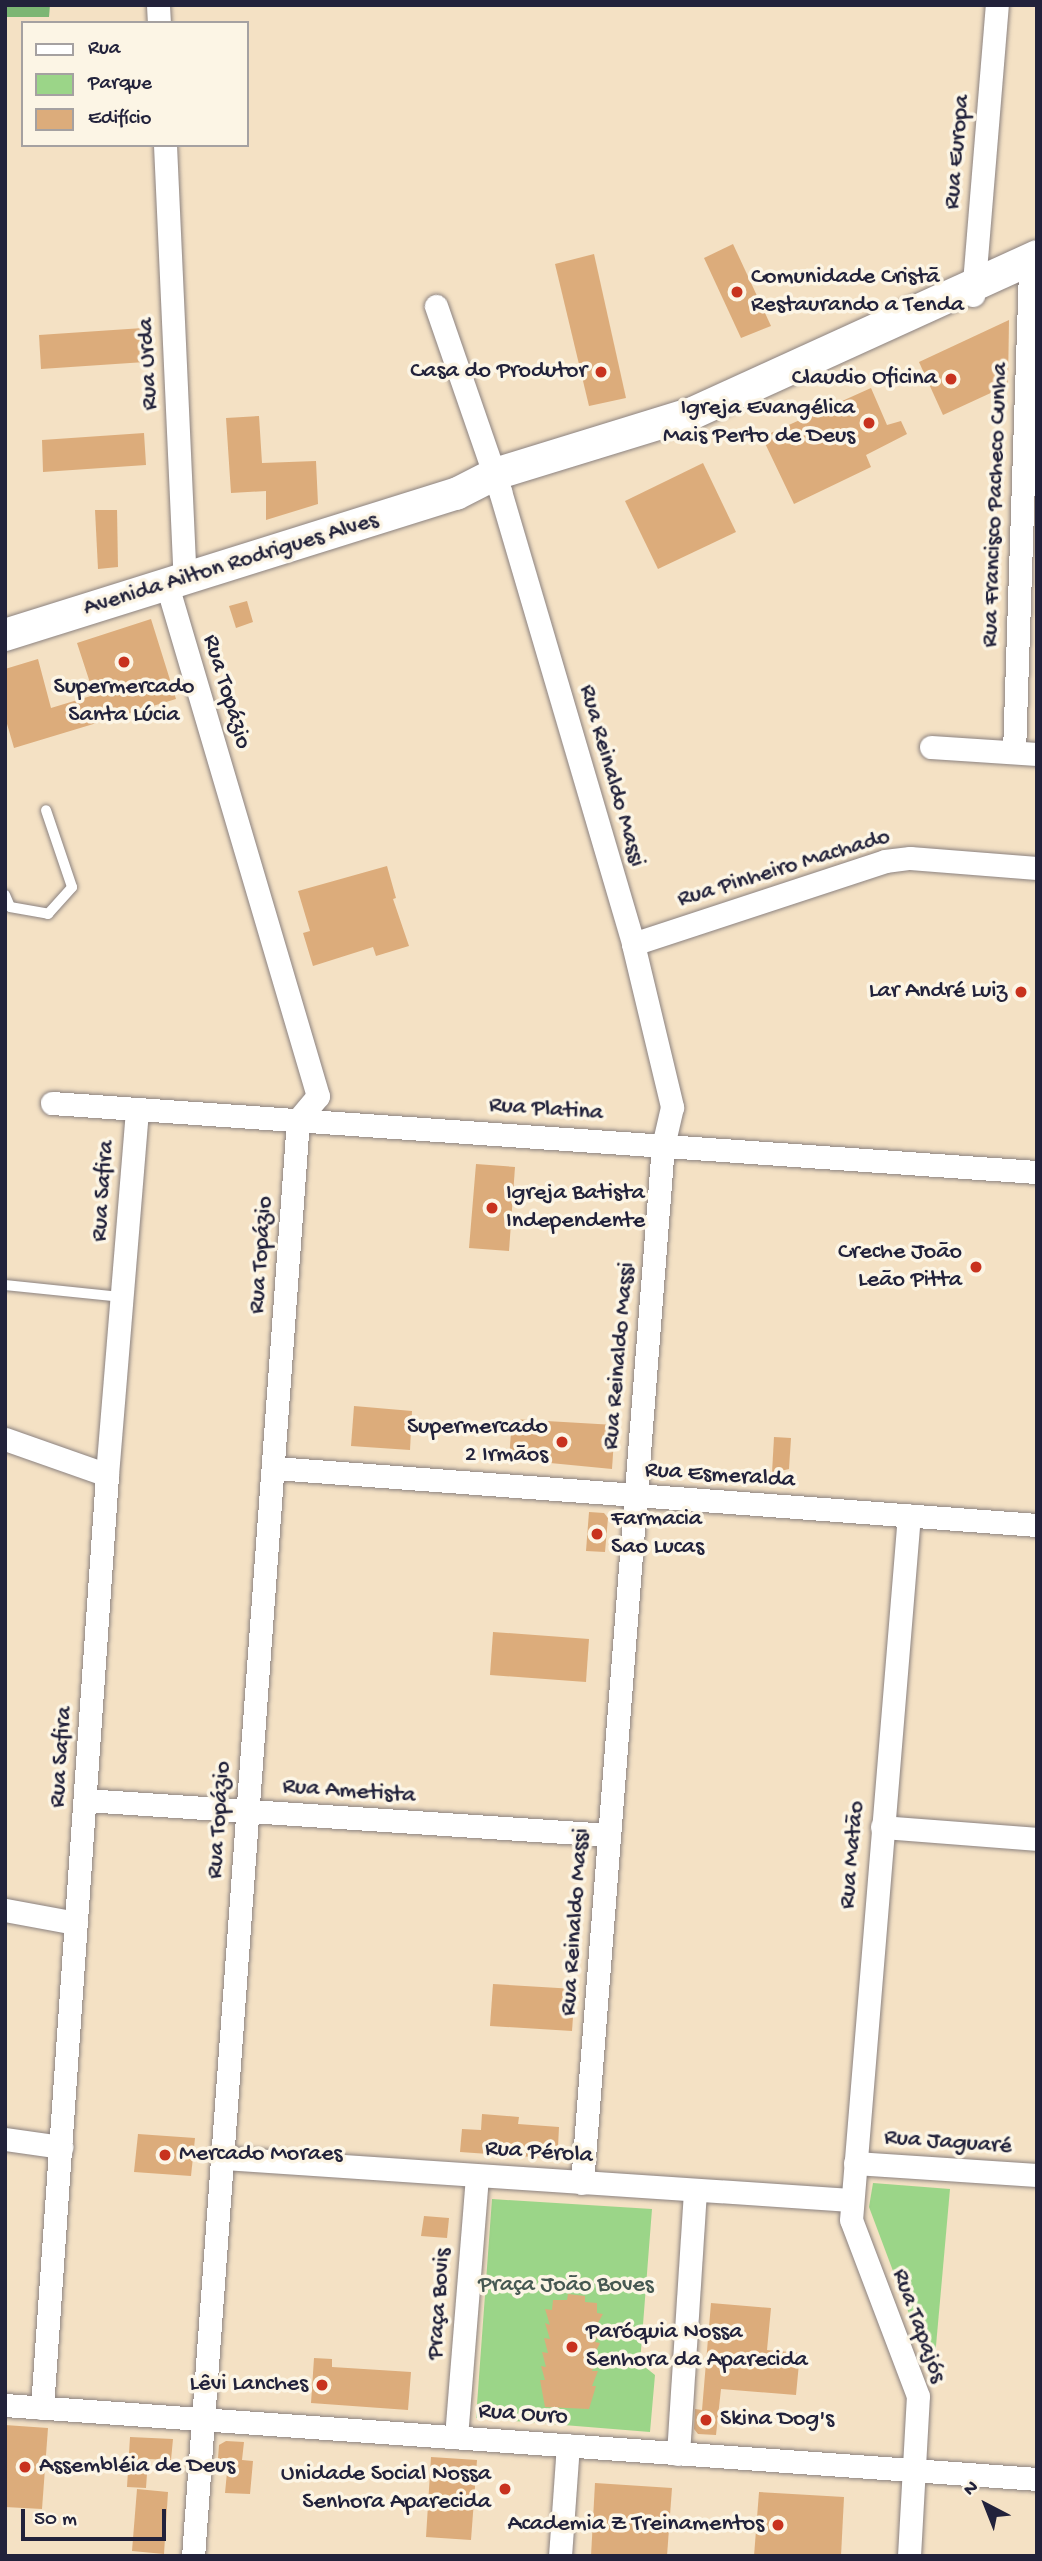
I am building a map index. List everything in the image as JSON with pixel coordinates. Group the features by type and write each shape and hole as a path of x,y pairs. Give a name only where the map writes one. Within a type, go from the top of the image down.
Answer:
{"main road":[{"name":"Avenida Ailton Rodrigues Alves","path":"5,635 456,494 697,430 802,371 1033,267"}],"street":[{"name":"Rua Europa","path":"973,293 997,5"},
{"name":"Rua Urda","path":"165,147 176,582"},
{"name":"Rua Francisco Pacheco Cunha","path":"1025,753 1033,267"},
{"name":"Rua Reinaldo Massi","path":"436,306 498,482 633,944 672,1107 663,1144 582,2182"},
{"name":"Rua Topázio","path":"176,582 326,1122"},
{"path":"931,747 1025,753"},
{"name":"Rua Pinheiro Machado","path":"633,944 886,861 910,858 1037,868"},
{"path":"298,1120 318,1096"},
{"name":"Rua Platina","path":"52,1103 1037,1171"},
{"name":"Rua Safira","path":"42,2408 107,1475 136,1109"},
{"name":"Rua Topázio","path":"193,2556 224,2158 247,1811 275,1468 298,1120"},
{"path":"5,1439 107,1475"},
{"name":"Rua Esmeralda","path":"275,1468 1037,1525"},
{"name":"Rua Matão","path":"852,2200 909,1515"},
{"name":"Rua Ametista","path":"85,1800 609,1835"},
{"path":"882,1827 1037,1839"},
{"path":"5,1910 76,1923"},
{"path":"5,2139 61,2147"},
{"name":"Rua Pérola","path":"224,2158 852,2200"},
{"name":"Rua Jaguaré","path":"855,2163 1037,2175"},
{"name":"Praça Bovis","path":"456,2437 477,2176"},
{"path":"678,2454 695,2191"},
{"name":"Rua Tapajós","path":"852,2200 851,2220 918,2396 909,2556"},
{"name":"Rua Ouro","path":"5,2405 1037,2479"},
{"path":"560,2556 568,2445"}],"lane":[{"path":"5,895 10,906 48,914 72,887 46,810"},
{"path":"5,1285 122,1297"}],"green space":[{"path":"5,5 50,5 49,17 5,17"},
{"path":"873,2183 950,2189 935,2357 926,2359 869,2207"},
{"name":"Praça João Boves","path":"492,2199 652,2209 640,2363 655,2375 650,2432 476,2418"}],"building":[{"name":"Comunidade Cristã Restaurando a Tenda","path":"733,244 771,326 741,338 704,258"},
{"path":"594,254 626,398 589,406 555,264"},
{"path":"1009,320 1008,385 943,415 919,362"},
{"path":"143,328 145,362 41,369 39,335"},
{"path":"871,388 887,425 901,421 907,434 866,455 871,467 794,504 762,437"},
{"path":"259,416 262,463 316,461 318,504 266,520 266,491 231,493 226,418"},
{"path":"144,433 146,465 43,472 42,440"},
{"path":"703,463 736,532 658,569 625,501"},
{"path":"95,510 117,510 118,567 98,569"},
{"path":"247,601 253,622 236,628 229,606"},
{"name":"Supermercado Santa Lúcia","path":"151,619 176,699 14,748 5,717 5,669 38,659 51,708 94,695 77,643"},
{"path":"387,866 396,898 393,899 409,946 376,956 373,947 313,966 303,933 310,931 298,891"},
{"name":"Igreja Batista Independente","path":"476,1164 515,1167 509,1251 469,1248"},
{"path":"354,1406 412,1411 410,1450 351,1446"},
{"name":"Supermercado 2 Irmãos","path":"512,1419 615,1425 612,1469 509,1459"},
{"path":"774,1437 791,1438 789,1469 772,1473"},
{"name":"Farmacia Sao Lucas","path":"589,1512 604,1513 608,1518 605,1552 586,1551"},
{"path":"493,1632 589,1639 586,1682 490,1675"},
{"path":"493,1984 575,1989 572,2031 490,2026"},
{"path":"482,2114 519,2117 518,2124 559,2127 558,2147 546,2158 460,2152 462,2129 481,2130"},
{"name":"Mercado Moraes","path":"138,2134 195,2138 191,2176 134,2172"},
{"path":"424,2216 449,2218 447,2238 421,2236"},
{"name":"Paróquia Nossa Senhora da Aparecida","path":"568,2294 585,2296 585,2302 597,2303 597,2313 603,2314 595,2328 601,2329 595,2342 600,2343 594,2355 599,2356 592,2371 598,2371 592,2386 596,2386 589,2409 545,2407 540,2380 545,2380 541,2366 546,2367 542,2352 548,2353 544,2338 550,2339 545,2323 550,2325 545,2309 552,2310 553,2300 567,2300"},
{"path":"711,2303 771,2308 767,2350 800,2353 796,2395 721,2389 716,2435 698,2434 694,2429 695,2409 702,2410"},
{"path":"314,2358 332,2359 332,2367 411,2372 408,2410 311,2403"},
{"name":"Assembléia de Deus","path":"5,2425 48,2428 42,2509 5,2507"},
{"path":"130,2437 173,2439 171,2460 148,2459 146,2488 127,2487"},
{"path":"226,2441 244,2442 242,2460 253,2461 250,2494 225,2493 227,2472 217,2471 219,2445"},
{"path":"431,2457 477,2460 471,2540 426,2537"},
{"path":"595,2483 672,2488 667,2556 591,2556"},
{"path":"137,2489 168,2492 164,2554 132,2551"},
{"path":"759,2492 844,2497 841,2556 754,2556"}],"place":[{"name":"Comunidade Cristã Restaurando a Tenda","path":"737,292"},
{"name":"Casa do Produtor","path":"601,372"},
{"name":"Claudio Oficina","path":"951,379"},
{"name":"Igreja Evangélica Mais Perto de Deus","path":"869,423"},
{"name":"Supermercado Santa Lúcia","path":"124,662"},
{"name":"Lar André Luiz","path":"1021,992"},
{"name":"Igreja Batista Independente","path":"492,1208"},
{"name":"Creche João Leão Pitta","path":"976,1267"},
{"name":"Supermercado 2 Irmãos","path":"562,1442"},
{"name":"Farmacia Sao Lucas","path":"597,1534"},
{"name":"Mercado Moraes","path":"165,2155"},
{"name":"Paróquia Nossa Senhora da Aparecida","path":"572,2347"},
{"name":"Lêvi Lanches","path":"322,2385"},
{"name":"Skina Dog's","path":"706,2420"},
{"name":"Assembléia de Deus","path":"25,2467"},
{"name":"Unidade Social Nossa Senhora Aparecida","path":"505,2489"},
{"name":"Academia Z Treinamentos","path":"778,2525"}]}
